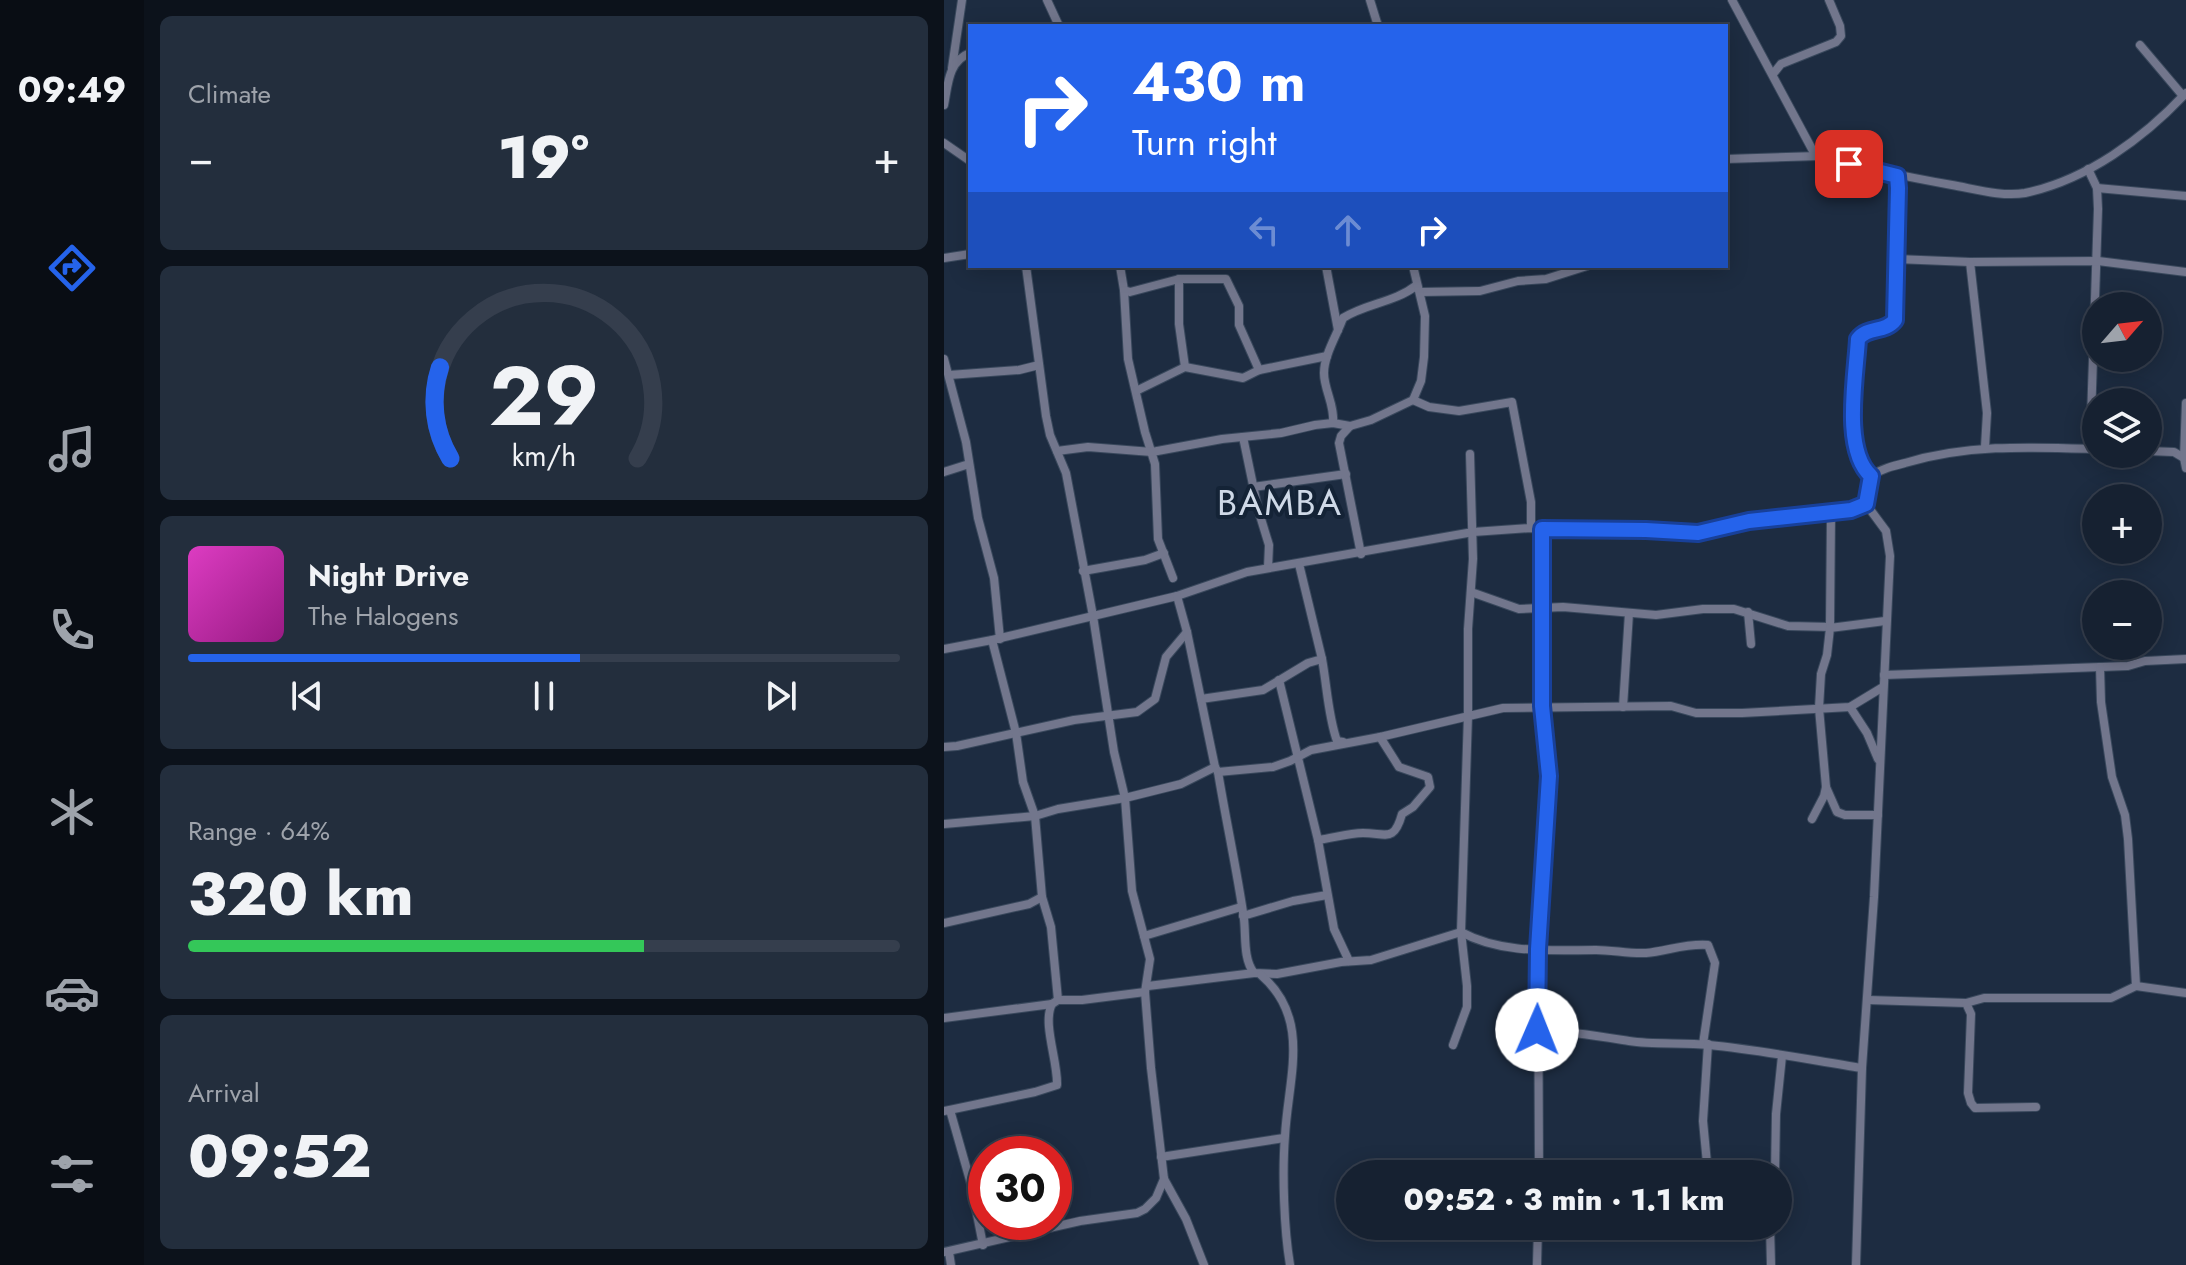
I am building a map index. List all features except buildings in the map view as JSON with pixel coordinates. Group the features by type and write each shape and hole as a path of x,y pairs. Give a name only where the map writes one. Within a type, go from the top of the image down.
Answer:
{"street":[{"path":"944,105 962,0"},
{"path":"1047,0 1058,24"},
{"path":"1370,0 1377,24"},
{"path":"1732,0 1813,151 1819,156"},
{"path":"1773,74 1781,64 1836,42 1841,36 1829,0"},
{"path":"1728,159 1819,156 1897,176 2011,194 2048,186 2088,169 2153,126 2185,95 2140,45"},
{"path":"952,68 959,57 968,54"},
{"path":"944,143 968,160"},
{"path":"2088,169 2097,188 2095,388"},
{"path":"1871,476 1862,468 1856,454 1854,434 1858,339 1866,331 1891,325 1895,320 1897,176"},
{"path":"2097,188 2186,196"},
{"path":"944,258 968,254"},
{"path":"1896,259 2098,261 2186,272"},
{"path":"1970,262 1987,413 1985,447"},
{"path":"1026,268 1048,425 1066,473 1093,616 1107,714 1125,798 1132,891 1150,959 1146,989 1151,1068 1164,1179 1186,1219 1204,1265"},
{"path":"1120,268 1128,359 1152,452 1158,539 1173,578"},
{"path":"1326,268 1338,330"},
{"path":"1057,451 1088,447 1152,452 1333,423 1350,426 1371,420 1413,400 1421,381 1425,316 1413,268"},
{"path":"1333,423 1334,413 1324,373 1327,356 1343,318 1371,303 1388,302 1418,289 1480,291 1518,281 1546,279 1581,268"},
{"path":"1124,290 1140,290 1179,279 1226,279 1239,306 1239,325 1259,370"},
{"path":"1179,279 1179,324 1185,367"},
{"path":"1136,391 1185,367 1243,378 1259,370 1327,356"},
{"path":"944,359 966,442 978,518 994,578 996,640 1023,782 1035,816 1042,897 1051,927 1055,1002 1048,1018 1058,1073 1057,1085 947,1111 971,1184 983,1245"},
{"path":"949,375 1019,370 1039,365"},
{"path":"1413,400 1429,407 1459,411 1512,402 1531,502 1531,528"},
{"path":"2186,403 2186,468"},
{"path":"1350,426 1339,443 1361,554"},
{"path":"1243,437 1269,545 1268,568"},
{"path":"1856,1265 1862,1068 1878,815 1889,543 1886,531 1866,504 1871,476 1879,470 1922,458 1985,447 2082,449"},
{"path":"2162,452 2174,452 2184,458"},
{"path":"1453,1045 1467,1007 1461,932 1473,532 1470,454"},
{"path":"944,472 969,464"},
{"path":"1253,487 1346,474"},
{"path":"944,649 996,640 1177,596 1247,572 1473,532 1531,528 1698,533 1749,521 1851,510 1866,504"},
{"path":"1812,819 1826,787 1819,708 1821,674 1831,627 1831,513"},
{"path":"1539,1160 1538,949 1549,776 1542,706 1542,529"},
{"path":"1083,571 1145,560 1164,553"},
{"path":"1299,564 1322,659 1332,729 1337,741 1347,744"},
{"path":"1471,592 1519,609 1544,607 1656,615 1719,608 1748,612 1788,626 1831,627 1885,621"},
{"path":"1177,596 1216,770 1242,912 1247,961 1284,1001 1290,1020 1293,1056 1284,1138 1290,1265"},
{"path":"1748,612 1751,644"},
{"path":"1623,707 1629,613"},
{"path":"944,747 1107,714 1137,712 1148,707 1155,699 1166,657 1187,632"},
{"path":"1201,699 1263,690 1308,663 1322,659"},
{"path":"1884,675 2100,667 2186,659"},
{"path":"2100,667 2101,702 2112,777 2125,815 2136,986"},
{"path":"1279,680 1300,757 1334,929 1349,961"},
{"path":"944,824 1035,816 1125,798 1181,784 1216,770 1273,767 1311,750 1503,708 1671,706 1696,713 1742,713 1850,707 1883,687"},
{"path":"1850,707 1867,733 1880,764"},
{"path":"1318,840 1364,833 1392,834 1398,828 1402,814 1413,807 1430,787 1430,778 1399,767 1380,737"},
{"path":"1826,787 1837,812 1878,815"},
{"path":"1144,936 1327,895"},
{"path":"944,923 1029,904 1042,897"},
{"path":"944,1018 1371,960 1461,932 1478,941 1538,949 1635,953 1708,945 1715,963 1705,1044 1703,1121 1707,1160"},
{"path":"1868,1000 1966,1003 1984,998 2111,998 2136,986 2186,993"},
{"path":"1966,1003 1971,1014 1968,1085 1971,1103 1975,1108 2036,1107"},
{"path":"1537,1030 1599,1034 1630,1041 1705,1044 1765,1051 1862,1068"},
{"path":"1775,1160 1782,1056"},
{"path":"1161,1157 1284,1138"},
{"path":"951,1265 946,1252 1080,1221 1137,1213 1156,1198 1164,1179"},
{"path":"1537,1265 1538,1240"},
{"path":"1770,1240 1771,1265"}],"district":[{"name":"BAMBA","path":"1280,502"}],"route":[{"path":"1537,1030 1538,949 1549,776 1542,706 1542,529 1698,533 1749,521 1851,510 1866,504 1871,476 1862,468 1856,454 1854,434 1858,339 1866,331 1882,329 1895,320 1898,188 1897,176 1849,164"}]}
